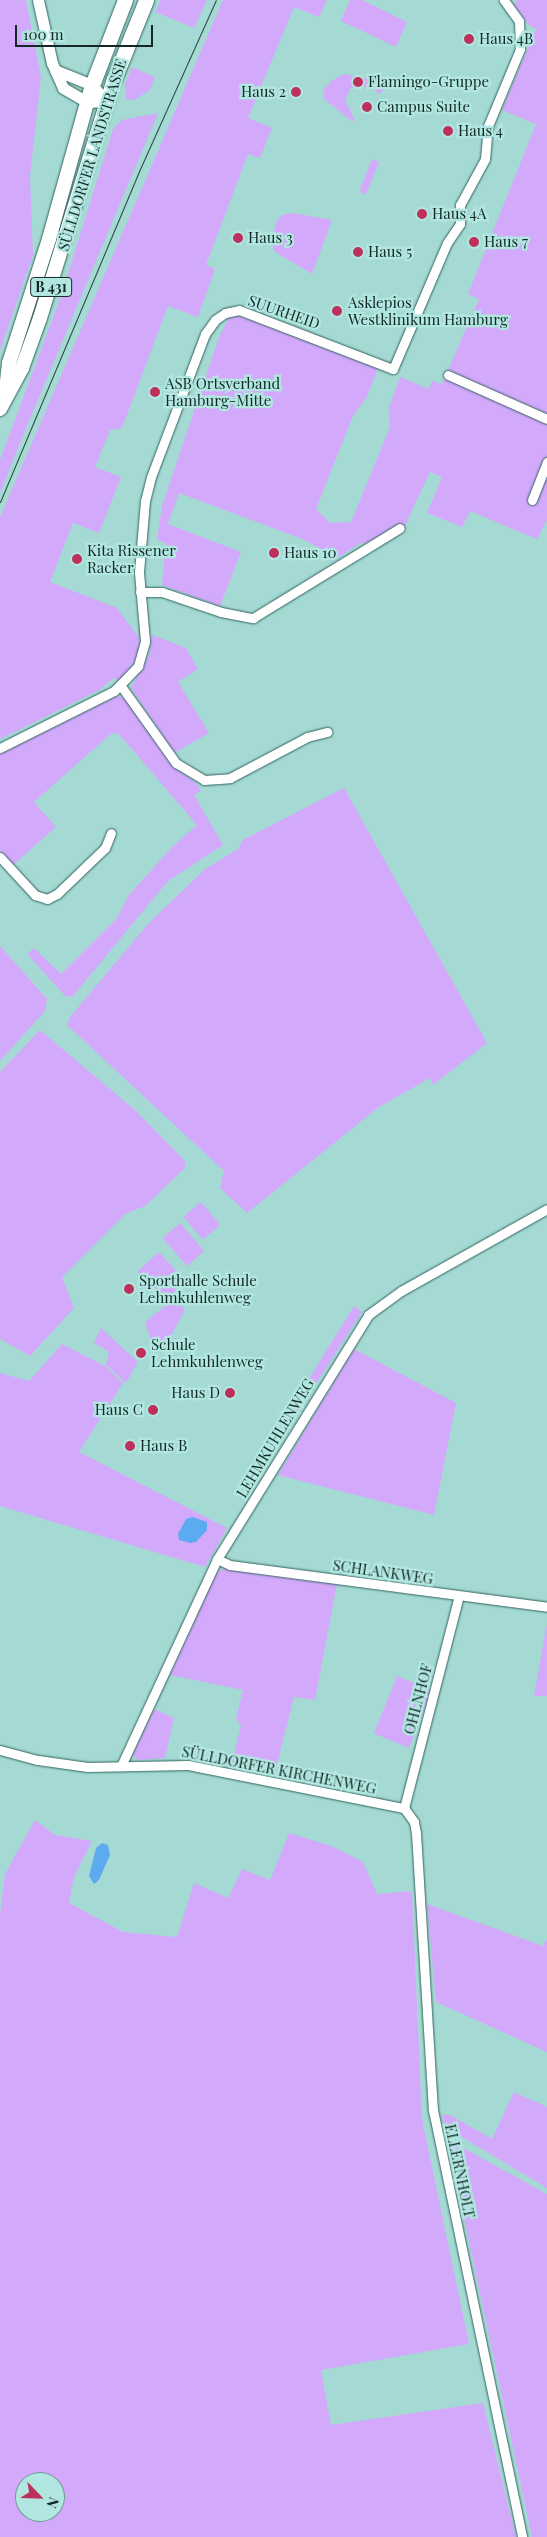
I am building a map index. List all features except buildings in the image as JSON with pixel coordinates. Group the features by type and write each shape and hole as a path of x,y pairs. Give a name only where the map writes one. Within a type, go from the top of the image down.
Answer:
{"highway":[{"name":"SÜLLDORFER LANDSTRASSE","path":"92,85 125,0"},
{"name":"SÜLLDORFER LANDSTRASSE","path":"114,79 146,0"}],"main road":[{"path":"38,0 54,70 63,88 87,102 106,100"},
{"path":"54,70 92,85 106,100"},
{"name":"SÜLLDORFER LANDSTRASSE","path":"0,409 6,394 22,368 43,309 114,79"},
{"name":"SÜLLDORFER LANDSTRASSE","path":"6,394 9,363 50,239 92,85"}],"street":[{"name":"SUURHEID","path":"140,592 142,528 151,477 205,334 215,320 225,313 240,310 393,369 448,243 460,224 460,205 485,159 488,126 520,49 519,21 504,0"},
{"path":"448,375 547,419"},
{"path":"532,500 547,462"},
{"path":"0,748 121,686 138,666 144,647 140,592 162,592 221,612 252,618 400,528"},
{"path":"121,686 176,763 204,780 230,778 307,737 327,732"},
{"path":"0,856 36,895 47,899 56,894 105,848 111,833"},
{"name":"LEHMKUHLENWEG","path":"121,1766 217,1559 368,1315 401,1291 547,1208"},
{"name":"SCHLANKWEG","path":"217,1559 230,1565 547,1607"},
{"name":"OHLNHOF","path":"404,1808 459,1596"},
{"name":"SÜLLDORFER KIRCHENWEG","path":"0,1750 60,1764 121,1766 188,1765 404,1808"},
{"name":"ELLERNHOLT","path":"404,1808 414,1822 416,1833 433,2110 522,2537"}],"shaded area":[{"path":"0,0 26,0 41,77 30,176 33,255 0,351"},
{"path":"161,0 207,0 194,28 155,12"},
{"path":"223,0 327,0 319,17 294,7 248,118 272,128 260,158 248,154 206,265 215,269 198,317 168,306 122,428 110,430 95,467 121,477 99,533 73,523 50,582 117,608 140,639 136,659 120,682 114,678 99,690 0,739 0,517"},
{"path":"350,0 362,0 407,22 396,47 341,21"},
{"path":"517,0 547,0 547,520 537,539 470,511 462,527 427,513 442,477 430,472 400,536 359,544 332,561 329,554 305,540 179,493 168,524 241,552 220,606 162,585 166,543 157,540 162,506 219,337 232,312 378,368 367,397 353,416 316,509 330,523 351,522 390,427 389,407 400,377 429,389 432,381 442,384 479,299 468,294 536,124 502,110 536,29 528,24 514,4"},
{"path":"132,67 155,77 150,90 134,100 126,99 125,84"},
{"path":"344,74 391,83 379,94 371,87 351,88 345,99 354,119 353,122 324,99 323,91 331,81"},
{"path":"91,111 58,241 17,367 9,378"},
{"path":"158,113 0,493 0,460 61,296 113,129 122,120"},
{"path":"372,159 379,162 367,192 362,195 360,189"},
{"path":"293,213 332,220 312,274 275,252 271,243 276,222 282,215"},
{"path":"152,635 186,648 198,669 178,682 209,733 174,753 131,688 149,655"},
{"path":"115,696 125,698 174,767 195,782 201,791 194,795 223,845 168,881 73,996 66,997 27,954 34,948 61,974 117,918 129,895 172,847 197,825 119,734 112,733 34,802 56,827 13,865 0,851 0,753"},
{"path":"344,788 487,1043 433,1085 430,1078 379,1107 247,1213 220,1188 224,1171 67,1025 70,1017 148,924 205,869 238,849 243,840"},
{"path":"0,946 47,999 45,1011 0,1061"},
{"path":"40,1030 136,1111 185,1161 185,1168 145,1206 125,1214 62,1277 74,1308 30,1356 0,1339 0,1072"},
{"path":"201,1202 220,1225 203,1240 183,1217"},
{"path":"180,1223 204,1251 187,1266 163,1238"},
{"path":"159,1252 186,1282 164,1301 137,1271"},
{"path":"174,1299 185,1309 164,1350 153,1346 145,1322"},
{"path":"354,1306 362,1312 291,1423 284,1419"},
{"path":"101,1328 138,1362 126,1383 106,1365 109,1352 94,1343"},
{"path":"62,1344 105,1366 123,1383 79,1452 227,1528 205,1567 0,1506 0,1373 29,1381"},
{"path":"354,1349 456,1403 434,1515 278,1475"},
{"path":"224,1568 337,1584 315,1700 294,1697 274,1776 231,1767 241,1725 236,1719 243,1690 170,1675 214,1575"},
{"path":"547,1623 547,1696 534,1696"},
{"path":"397,1676 432,1690 409,1748 374,1733"},
{"path":"154,1709 174,1718 165,1758 138,1760 133,1755"},
{"path":"35,1820 55,1835 92,1841 74,1877 69,1903 123,1932 177,1937 194,1883 228,1898 242,1869 270,1880 289,1833 331,1846 363,1862 377,1894 412,1891 422,2119 469,2344 321,2370 331,2425 483,2403 516,2537 0,2537 0,1914 5,1874"},
{"path":"427,1904 543,1946 547,1938 547,2052 436,2002"},
{"path":"514,2092 547,2107 547,2188 455,2133 443,2121 442,2115 450,2115 492,2139"},
{"path":"456,2144 547,2194 547,2537 532,2537 449,2148"}],"water":[{"path":"193,1517 207,1522 207,1530 196,1542 190,1543 179,1540 178,1534 186,1519"},
{"path":"102,1843 108,1845 110,1855 99,1880 94,1884 89,1876 96,1848"}],"tram line":[{"path":"0,502 140,169 216,0"}],"place":[{"name":"Haus 4B","path":"469,39"},
{"name":"Flamingo-Gruppe","path":"358,82"},
{"name":"Haus 2","path":"296,92"},
{"name":"Campus Suite","path":"367,107"},
{"name":"Haus 4","path":"448,131"},
{"name":"Haus 4A","path":"422,214"},
{"name":"Haus 3","path":"238,238"},
{"name":"Haus 7","path":"474,242"},
{"name":"Haus 5","path":"358,252"},
{"name":"Asklepios Westklinikum Hamburg","path":"337,311"},
{"name":"ASB Ortsverband Hamburg-Mitte","path":"155,392"},
{"name":"Haus 10","path":"274,553"},
{"name":"Kita Rissener Racker","path":"77,559"},
{"name":"Sporthalle Schule Lehmkuhlenweg","path":"129,1289"},
{"name":"Schule Lehmkuhlenweg","path":"141,1353"},
{"name":"Haus D","path":"230,1393"},
{"name":"Haus C","path":"153,1410"},
{"name":"Haus B","path":"130,1446"}]}
